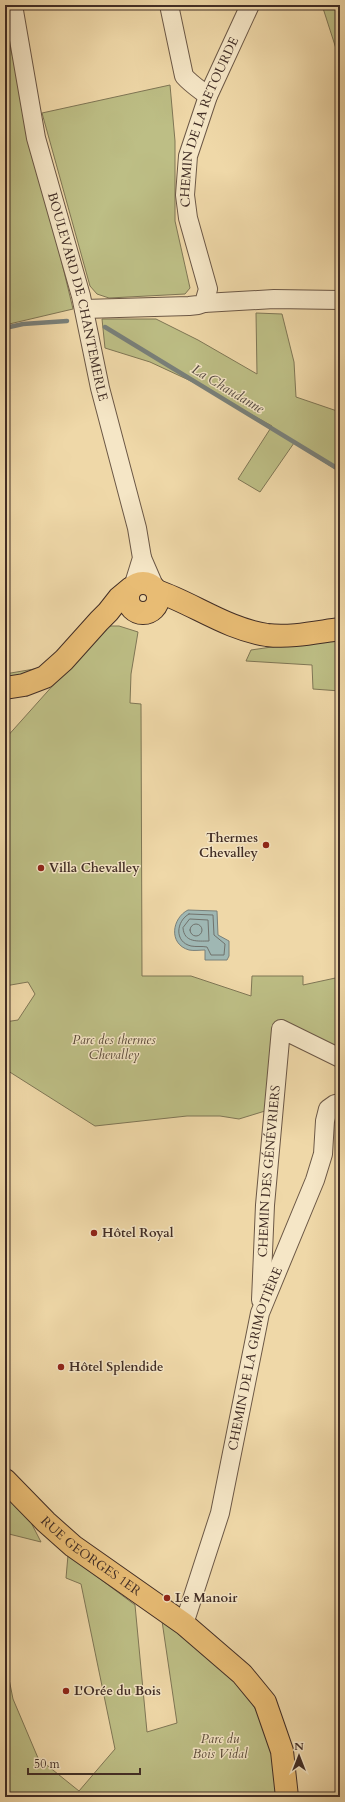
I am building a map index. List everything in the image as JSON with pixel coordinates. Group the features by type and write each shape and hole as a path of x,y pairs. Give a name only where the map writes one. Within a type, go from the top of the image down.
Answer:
{"main road":[{"path":"5,688 24,685 45,677 64,660 119,598 132,594 142,613 152,610 156,595 193,608 240,628 268,635 298,634 340,629"},
{"name":"RUE GEORGES 1ER","path":"5,1480 46,1522 73,1546 184,1624 242,1674 265,1702 282,1751 286,1797"}],"street":[{"name":"BOULEVARD DE CHANTEMERLE","path":"13,5 36,138 84,309 100,388 137,528 142,558 132,594"},
{"path":"169,5 184,76 190,84 205,90"},
{"name":"CHEMIN DE LA RETOURDE","path":"202,294 185,195 188,156 205,90 250,5"},
{"path":"84,309 202,294 274,299 340,300"},
{"path":"142,558 156,595"},
{"name":"CHEMIN DES GÉNÉVRIERS","path":"260,1313 265,1205 281,1029 340,1058"},
{"name":"CHEMIN DE LA GRIMOTIÈRE","path":"184,1624 220,1513 260,1313 315,1180 323,1154 325,1121 328,1109 335,1104 340,1104"}],"green space":[{"path":"322,5 340,5 340,61"},
{"path":"5,25 73,309 5,325"},
{"path":"170,85 175,141 175,221 190,288 185,294 109,298 97,294 90,286 42,113"},
{"path":"256,313 282,314 294,362 296,397 340,412 340,472 294,443 260,492 238,479 272,426 193,382 150,362 105,348 102,319 156,319 198,340 257,374"},
{"name":"Parc des thermes Chevalley","path":"106,626 119,626 138,632 131,674 130,703 141,704 142,976 191,976 251,996 252,976 303,976 303,985 340,977 340,1048 301,1031 273,1035 265,1111 239,1119 220,1116 187,1116 95,1126 5,1069 5,1022 18,1020 35,994 28,982 5,986 5,739"},
{"path":"340,637 340,691 313,689 312,665 246,661 251,650"},
{"path":"40,668 5,681 5,674"},
{"path":"5,1486 19,1499 41,1542 5,1533"},
{"name":"Parc du Bois Vidal","path":"68,1555 135,1605 147,1732 177,1723 162,1621 239,1680 266,1728 282,1797 5,1797 5,1659 13,1699 38,1758 79,1791 115,1749 81,1584 66,1578"}],"water":[{"path":"188,910 217,911 218,935 229,941 229,956 227,960 205,960 205,950 189,950 182,947 178,942 175,937 176,925 178,919"}],"waterway":[{"name":"La Chaudanne","path":"5,328 23,324 67,321"},
{"name":"La Chaudanne","path":"105,327 340,470"}],"place":[{"name":"Thermes Chevalley","path":"266,845"},
{"name":"Villa Chevalley","path":"41,868"},
{"name":"Hôtel Royal","path":"94,1233"},
{"name":"Hôtel Splendide","path":"61,1367"},
{"name":"Le Manoir","path":"167,1598"},
{"name":"L'Orée du Bois","path":"66,1691"}]}
